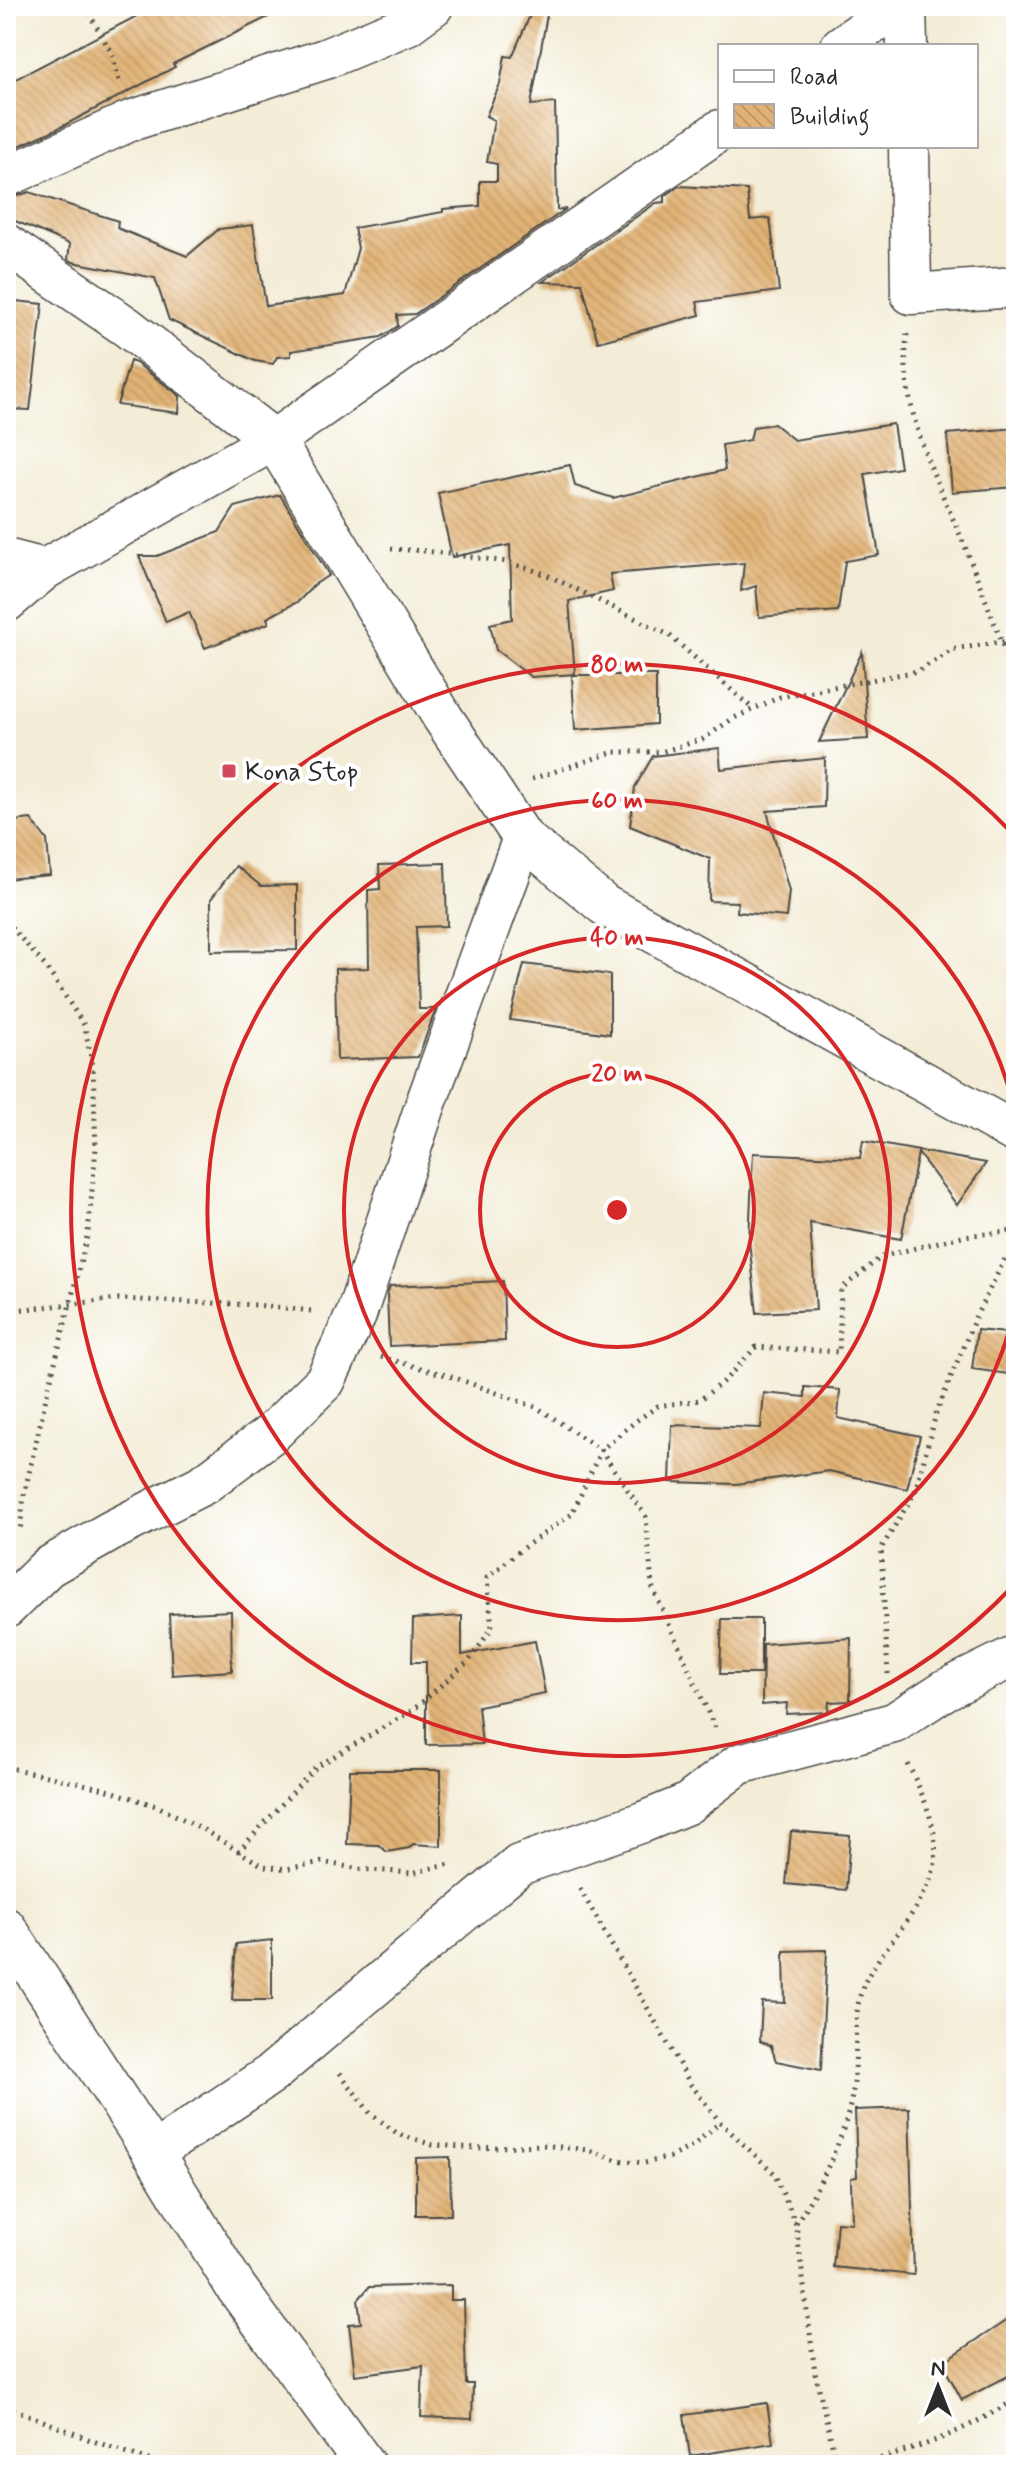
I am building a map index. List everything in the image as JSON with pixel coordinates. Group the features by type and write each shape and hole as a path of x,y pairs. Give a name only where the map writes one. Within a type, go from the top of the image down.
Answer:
{"street":[{"path":"6,177 130,121 325,59 407,25 433,6"},
{"path":"844,44 898,6"},
{"path":"906,6 907,44"},
{"path":"6,602 45,569 274,440 718,131"},
{"path":"909,148 911,294 1016,287"},
{"path":"6,244 127,327 274,440 443,718 523,838 604,905 1016,1133"},
{"path":"6,559 45,569"},
{"path":"10,1605 48,1567 204,1484 271,1434 325,1381 348,1331 425,1106 523,838"},
{"path":"153,2153 271,2074 519,1865 687,1804 739,1764 894,1723 945,1690 1016,1655"},
{"path":"6,1928 153,2153 235,2286 365,2465"}],"path":[{"path":"85,6 112,54 130,121"},
{"path":"911,294 904,362 911,407 936,480 1016,680"},
{"path":"341,548 426,551 508,562 545,574 669,635 753,709"},
{"path":"494,794 560,767 614,752 661,752 703,739 732,719 780,697 918,671 954,649 1016,640"},
{"path":"6,921 46,967 84,1025 93,1066 96,1148 88,1233 68,1304 24,1495 10,1605"},
{"path":"238,1852 316,1767 413,1710 469,1661 492,1628 487,1578 572,1514 601,1450 658,1406 700,1400 725,1380 756,1347 839,1352 841,1289 881,1257 962,1236 1016,1231"},
{"path":"796,2224 822,2182 839,2141 853,2091 858,1999 865,1981 915,1908 935,1863 934,1830 920,1788 898,1742 894,1723 885,1649 881,1549 915,1492 936,1414 975,1318 1016,1244"},
{"path":"6,1311 119,1299 257,1305 348,1331 453,1377 538,1408 601,1450 646,1517 652,1586 717,1731"},
{"path":"6,1767 105,1789 159,1807 263,1866 286,1869 322,1862 359,1869 412,1873 449,1864 519,1865"},
{"path":"560,1849 595,1918 691,2085 720,2122 774,2173 796,2224 815,2372 837,2465"},
{"path":"318,2034 343,2079 370,2113 398,2134 433,2145 477,2148 542,2145 588,2150 617,2160 645,2163 670,2157 693,2146 720,2122"},
{"path":"849,2465 878,2460 939,2441 1016,2399"},
{"path":"6,2406 164,2465"}],"building":[{"path":"156,6 290,6 173,64 175,67 61,127 6,152 6,84"},
{"path":"534,6 548,9 531,105 555,103 557,210 566,209 415,314 397,315 398,326 381,337 291,351 291,356 277,357 273,364 255,361 169,320 155,278 73,262 68,259 70,244 6,217 6,200 29,192 118,221 117,228 187,256 219,229 253,225 266,306 345,295 358,248 354,228 443,212 443,209 480,206 480,181 497,181 497,164 487,162 494,120 486,116 500,84 505,56 512,57"},
{"path":"679,186 747,190 750,220 770,218 779,291 697,302 700,315 598,342 582,283 542,282 656,203 665,202 665,196"},
{"path":"6,300 43,304 30,410 6,409"},
{"path":"130,361 180,396 179,413 117,405"},
{"path":"774,424 794,440 893,424 900,468 865,474 879,555 845,561 838,611 759,617 756,586 741,591 744,563 610,574 613,591 569,601 575,674 531,677 496,650 490,624 512,619 510,545 452,557 438,493 570,465 575,486 613,498 725,470 722,445 750,440 753,427"},
{"path":"1016,428 1016,487 952,492 947,434"},
{"path":"280,495 329,575 299,601 267,618 269,623 205,648 189,612 166,622 139,556 157,556 219,532 235,507"},
{"path":"862,652 868,739 819,742"},
{"path":"572,675 656,675 656,724 575,730"},
{"path":"719,748 721,769 825,758 824,807 767,811 789,891 786,917 737,912 738,902 709,901 710,859 630,826 635,787 653,756"},
{"path":"31,819 47,840 50,875 6,879 6,822"},
{"path":"445,863 447,926 416,927 419,1009 436,1009 418,1057 337,1060 335,969 369,968 368,890 380,889 379,865"},
{"path":"236,866 261,886 297,885 297,950 211,951 211,899"},
{"path":"524,964 610,975 610,1034 510,1020"},
{"path":"863,1141 986,1163 957,1205 918,1153 901,1239 810,1223 816,1310 757,1313 749,1241 753,1153 860,1158"},
{"path":"503,1281 505,1341 389,1346 387,1294 390,1286"},
{"path":"977,1330 1016,1334 1016,1375 972,1369"},
{"path":"805,1387 840,1390 838,1418 920,1436 907,1489 829,1471 736,1484 670,1482 672,1425 761,1428 764,1393 805,1397"},
{"path":"231,1611 232,1671 172,1675 169,1614"},
{"path":"462,1616 462,1655 535,1641 545,1693 478,1706 482,1744 426,1745 426,1662 412,1662 413,1619"},
{"path":"722,1619 761,1619 761,1674 720,1674"},
{"path":"851,1638 850,1701 829,1702 828,1712 786,1714 787,1703 762,1705 763,1644"},
{"path":"350,1770 441,1770 441,1846 413,1844 409,1848 387,1852 379,1845 347,1844"},
{"path":"791,1831 850,1836 846,1890 786,1884"},
{"path":"272,1940 272,2000 232,2000 236,1944"},
{"path":"827,1950 821,2070 776,2061 771,2046 760,2041 762,2002 785,2003 784,1951"},
{"path":"909,2108 914,2275 833,2267 837,2222 852,2223 851,2178 857,2177 855,2110"},
{"path":"450,2157 451,2215 416,2215 416,2158"},
{"path":"451,2285 451,2300 464,2300 466,2384 473,2384 472,2419 421,2417 423,2366 355,2375 349,2324 361,2323 358,2300 369,2287"},
{"path":"1016,2314 1016,2372 962,2400 942,2363"},
{"path":"767,2403 773,2443 690,2456 684,2415"}],"place":[{"name":"Kona Stop","path":"229,771"}]}
